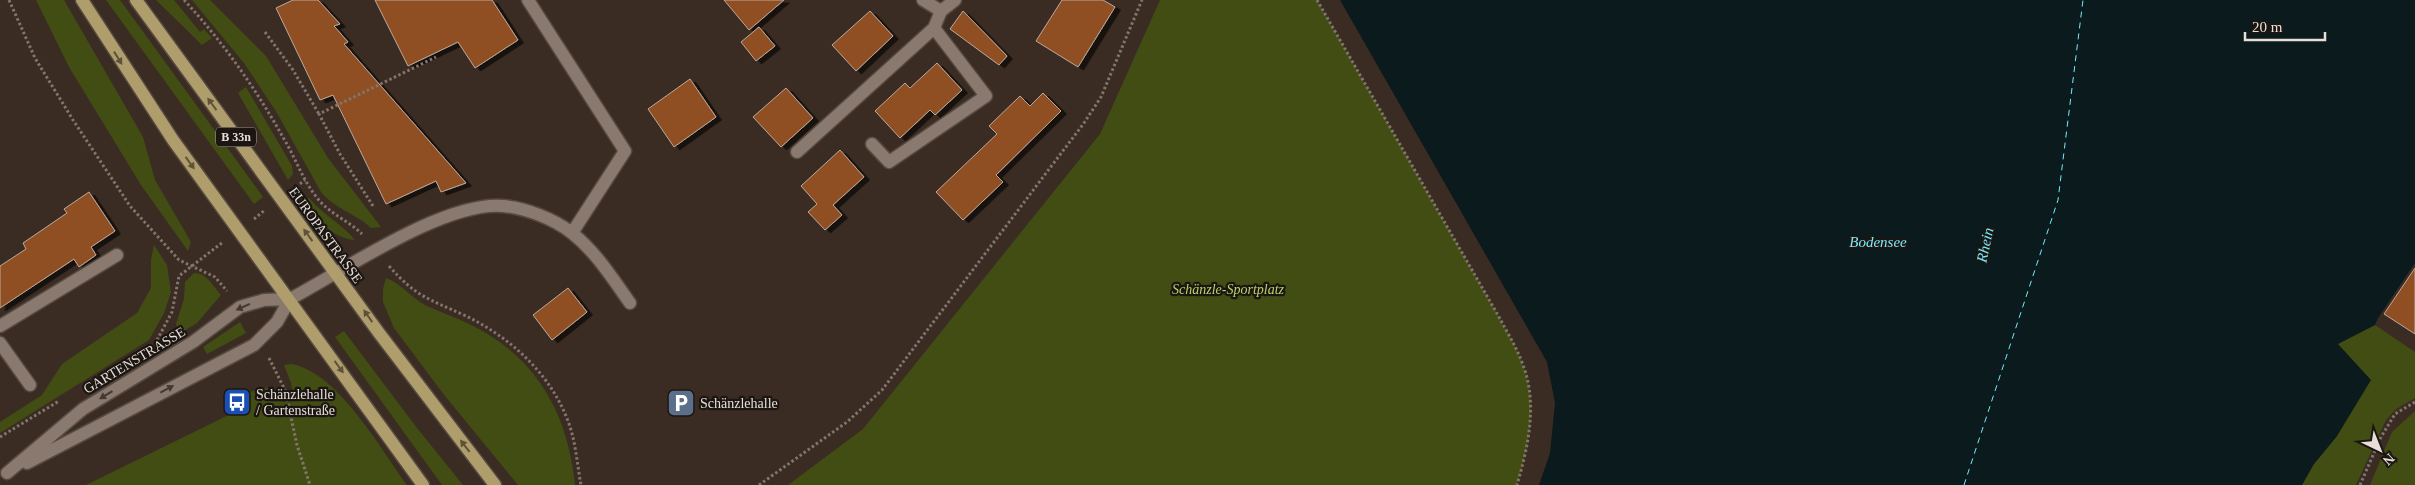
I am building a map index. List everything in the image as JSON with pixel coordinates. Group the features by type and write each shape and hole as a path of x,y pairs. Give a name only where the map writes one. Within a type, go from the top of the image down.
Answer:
{"main road":[{"path":"82,0 142,95 423,485"},
{"name":"EUROPASTRASSE","path":"136,0 425,394 495,485"}],"street":[{"path":"528,0 625,151 572,233"},
{"path":"923,0 941,12"},
{"path":"797,152 934,28 941,12 955,0"},
{"path":"872,144 889,162 986,96 934,28"},
{"name":"GARTENSTRASSE","path":"4,475 83,408 193,342 240,307 264,300 290,299 426,224 462,211 502,206 533,212 572,233 595,256 630,303"},
{"path":"0,326 117,255"},
{"name":"GARTENSTRASSE","path":"4,475 260,340 277,322 290,299"},
{"path":"0,343 30,385"}],"path":[{"path":"9,0 35,58 73,120 130,206 178,260 194,265 216,277 240,307"},
{"path":"184,0 204,22 242,72 284,139 305,180 318,199 356,229 403,282 417,294 486,326 532,363 558,399 569,422 576,449 581,485"},
{"path":"759,485 847,422 882,390 1084,123 1101,97 1142,0"},
{"path":"1317,0 1494,308 1524,365 1530,403 1528,446 1516,485"},
{"path":"264,32 293,70 340,154 373,206"},
{"path":"319,114 436,56"},
{"path":"156,342 172,312 179,276 194,265"},
{"path":"260,340 286,390 297,445 310,485"},
{"path":"0,437 66,397"},
{"path":"2360,485 2394,414 2415,402"}],"green space":[{"path":"36,0 64,0 143,137 155,180 191,242 188,251 141,185 69,67"},
{"path":"106,0 120,0 263,197 254,204"},
{"path":"156,0 174,0 200,32 204,29 212,38 202,45"},
{"path":"192,0 210,0 266,56 328,158 381,227 371,228 332,203 321,192 277,113 244,63"},
{"name":"Schänzle-Sportplatz","path":"1160,0 1317,0 1499,317 1521,359 1528,380 1531,410 1528,441 1517,485 788,485 863,429 1100,134"},
{"path":"246,87 292,166 293,174 288,180 238,93"},
{"path":"299,198 309,198 355,240 331,231 317,219"},
{"path":"154,245 167,265 171,292 164,313 149,340 0,433 0,422 42,395 62,364 137,313 151,288 151,260"},
{"path":"194,273 206,277 221,295 197,323 179,334 176,324 184,299 185,282"},
{"path":"386,278 422,303 493,337 530,370 556,411 565,434 575,485 518,485 445,396 394,328 383,302 383,289"},
{"path":"240,322 246,333 207,354 203,347"},
{"path":"2375,325 2415,352 2415,398 2396,409 2386,420 2356,485 2302,485 2312,466 2337,436 2337,344"},
{"path":"344,331 417,428 463,485 442,485 335,337"},
{"path":"292,364 309,370 341,396 357,414 407,485 86,485 249,405 246,394 267,388 276,391 283,402 294,401 291,383 284,365"},
{"path":"2415,411 2415,485 2370,485 2392,432"}],"water":[{"name":"Bodensee","path":"1340,0 2415,0 2415,263 2375,325 2338,344 2371,380 2337,436 2314,464 2302,485 1539,485 1550,453 1555,403 1547,362"}],"building":[{"path":"293,0 318,0 340,24 334,26 348,42 344,44 466,183 441,192 436,181 386,204 333,95 320,100 276,8"},
{"path":"375,0 492,0 518,40 475,68 458,42 408,66"},
{"path":"724,0 784,0 749,30"},
{"path":"1062,0 1103,0 1115,7 1078,67 1036,41"},
{"path":"870,11 893,36 856,71 832,45"},
{"path":"963,11 1007,56 999,65 950,29"},
{"path":"759,27 775,46 756,61 741,42"},
{"path":"937,63 962,90 935,115 930,110 900,138 875,111 905,83 910,88"},
{"path":"690,79 716,117 674,147 648,109"},
{"path":"786,88 813,118 781,147 753,117"},
{"path":"1043,93 1061,111 996,175 1003,182 963,220 936,192 997,134 989,126 1020,96 1030,106"},
{"path":"840,150 864,177 833,205 842,215 825,230 808,212 817,204 801,186"},
{"path":"89,192 115,231 91,247 96,255 79,267 74,259 0,308 0,266 26,249 23,243 67,213 64,209"},
{"path":"2415,268 2415,334 2384,314"},
{"path":"568,288 587,312 552,340 533,315"}],"ferry route":[{"path":"1964,485 2058,200 2083,0"}],"place":[{"name":"Schänzlehalle / Gartenstraße","path":"237,402"},
{"name":"Schänzlehalle","path":"681,403"}],"water label":[{"name":"Rhein","path":"1985,245"}]}
